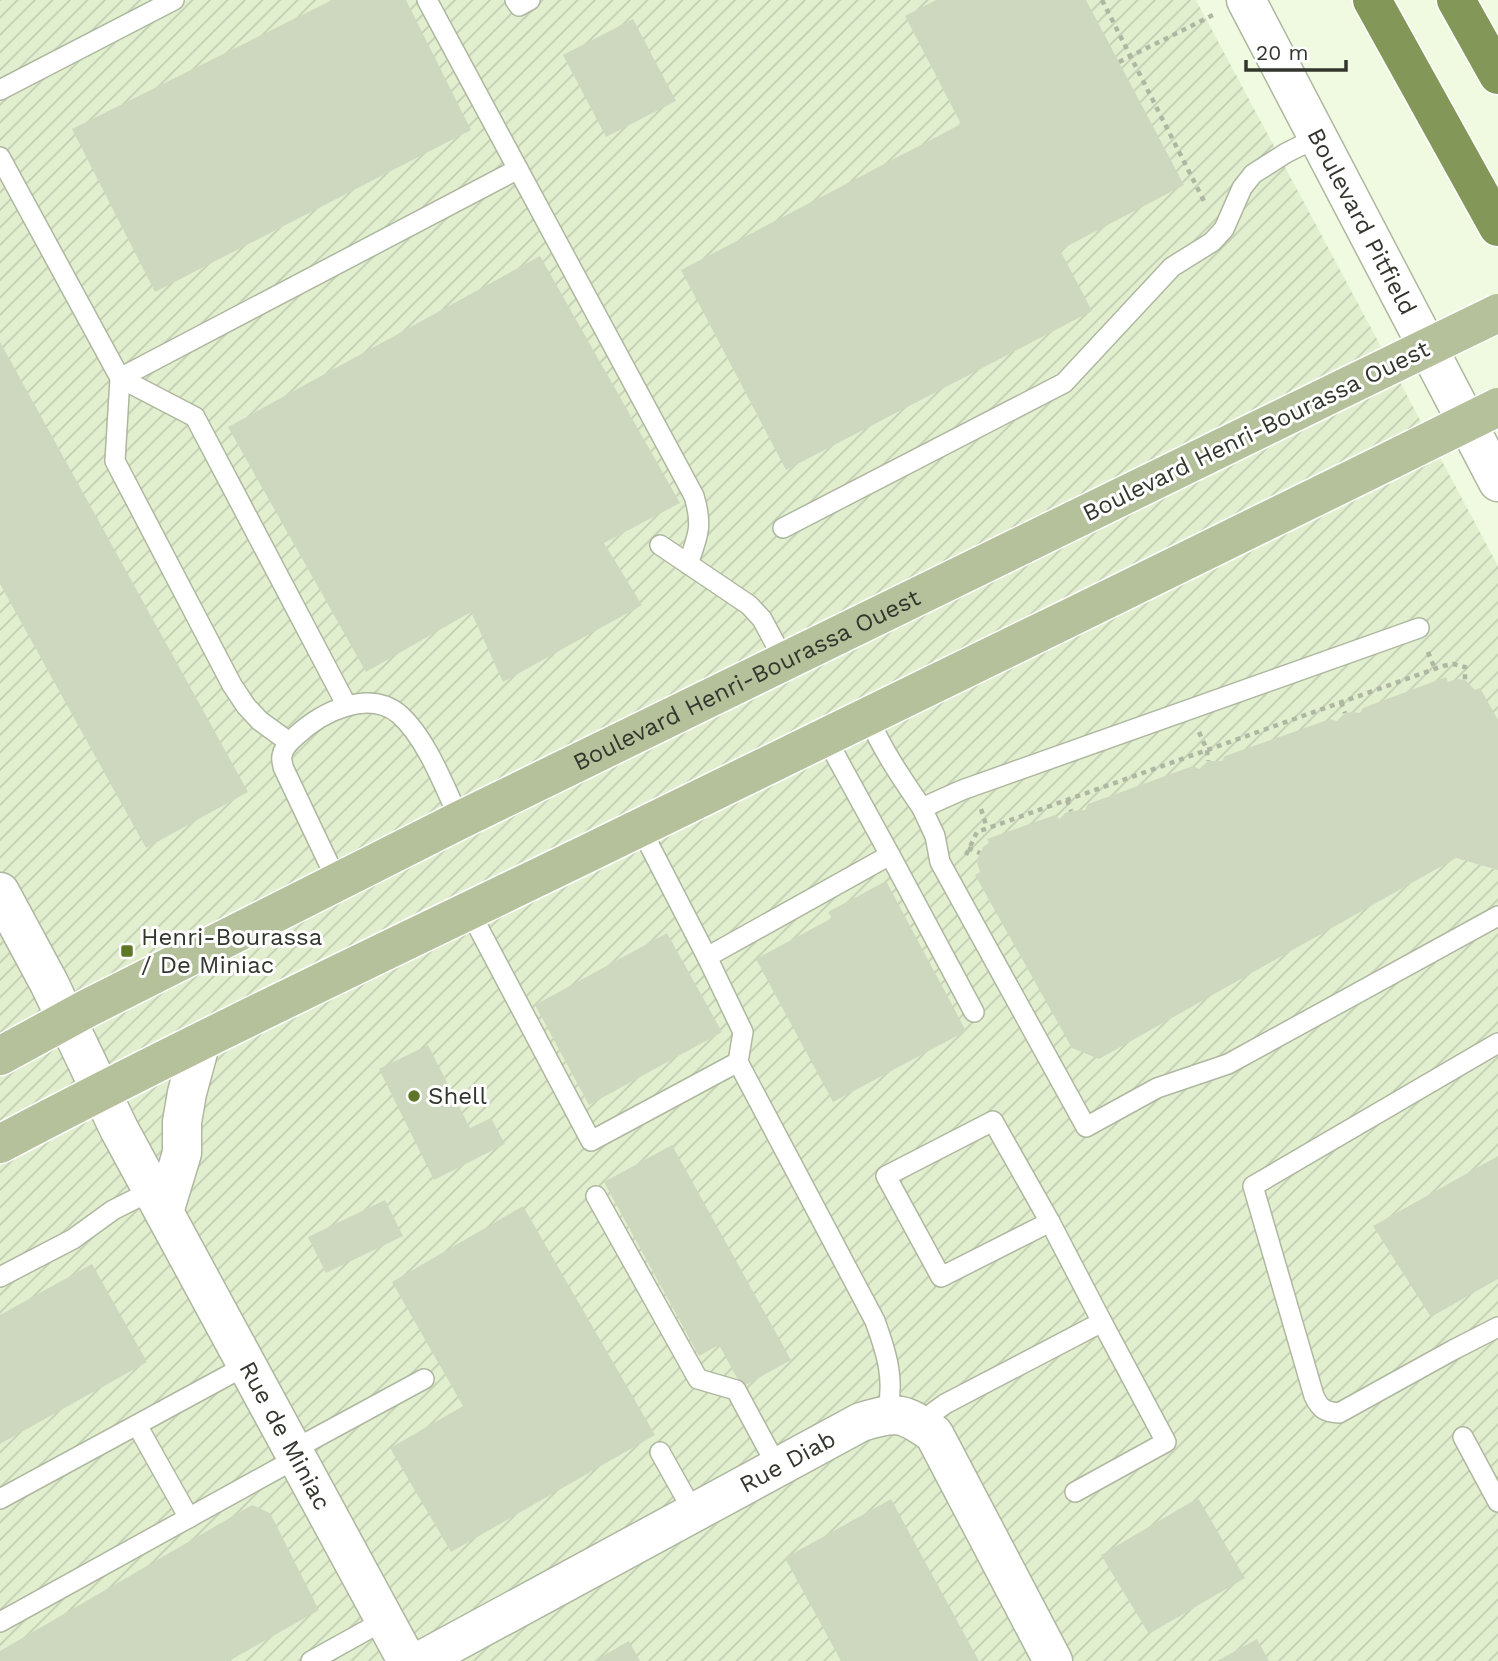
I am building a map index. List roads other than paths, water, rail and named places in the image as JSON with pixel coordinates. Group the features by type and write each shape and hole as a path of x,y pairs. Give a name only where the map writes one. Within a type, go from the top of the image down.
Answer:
{"highway":[{"path":"1372,0 1498,226"},
{"path":"1456,0 1498,75"}],"main road":[{"name":"Boulevard Henri-Bourassa Ouest","path":"0,1056 460,820 1498,313"},
{"path":"0,1144 201,1041 869,717 1498,407"}],"street":[{"name":"Boulevard Pitfield","path":"1230,7 1318,137 1498,481"},
{"name":"Rue de Miniac","path":"0,892 48,983 100,1092 163,1194 247,1365 407,1661"},
{"path":"163,1194 182,1153 182,1122 201,1041"},
{"path":"887,1414 912,1418 934,1434 1053,1661"},
{"name":"Rue Diab","path":"420,1661 861,1422 887,1414"}],"lane":[{"path":"0,90 174,0"},
{"path":"427,0 694,496 699,514 699,531 688,564"},
{"path":"516,0 519,6 530,0"},
{"path":"783,528 1064,383 1172,267 1212,242 1224,229 1242,188 1253,174 1318,137"},
{"path":"0,157 120,378 115,461 232,685 260,721 289,742"},
{"path":"120,378 518,169"},
{"path":"120,378 195,417 347,706"},
{"path":"660,545 749,605 762,619 785,662"},
{"path":"922,808 962,790 1419,628"},
{"path":"338,883 283,767 282,756 289,742 307,726 331,711 354,704 379,705 396,712 423,742 460,820"},
{"path":"869,717 886,754 922,808 935,836 940,862 1086,1127 1157,1088 1228,1064 1498,916"},
{"path":"826,738 974,1012"},
{"path":"640,827 743,1032 738,1062 876,1321 890,1374 887,1414"},
{"path":"707,957 890,855"},
{"path":"469,910 591,1141 738,1062"},
{"path":"1498,1043 1253,1186 1314,1396 1319,1407 1326,1412 1339,1413 1498,1327"},
{"path":"1050,1222 941,1277 886,1176 993,1121 1050,1222 1166,1442 1075,1492"},
{"path":"0,1277 73,1239 113,1210 163,1194"},
{"path":"596,1196 698,1379 736,1390 778,1468"},
{"path":"923,1426 934,1412 945,1404 1102,1322"},
{"path":"0,1499 247,1365"},
{"path":"0,1622 189,1518 424,1379"},
{"path":"137,1425 189,1518"},
{"path":"1463,1437 1498,1502"},
{"path":"660,1452 694,1513"},
{"path":"311,1661 385,1620"}],"place":[{"name":"Henri-Bourassa / De Miniac","path":"127,951"},
{"name":"Shell","path":"414,1096"}]}
